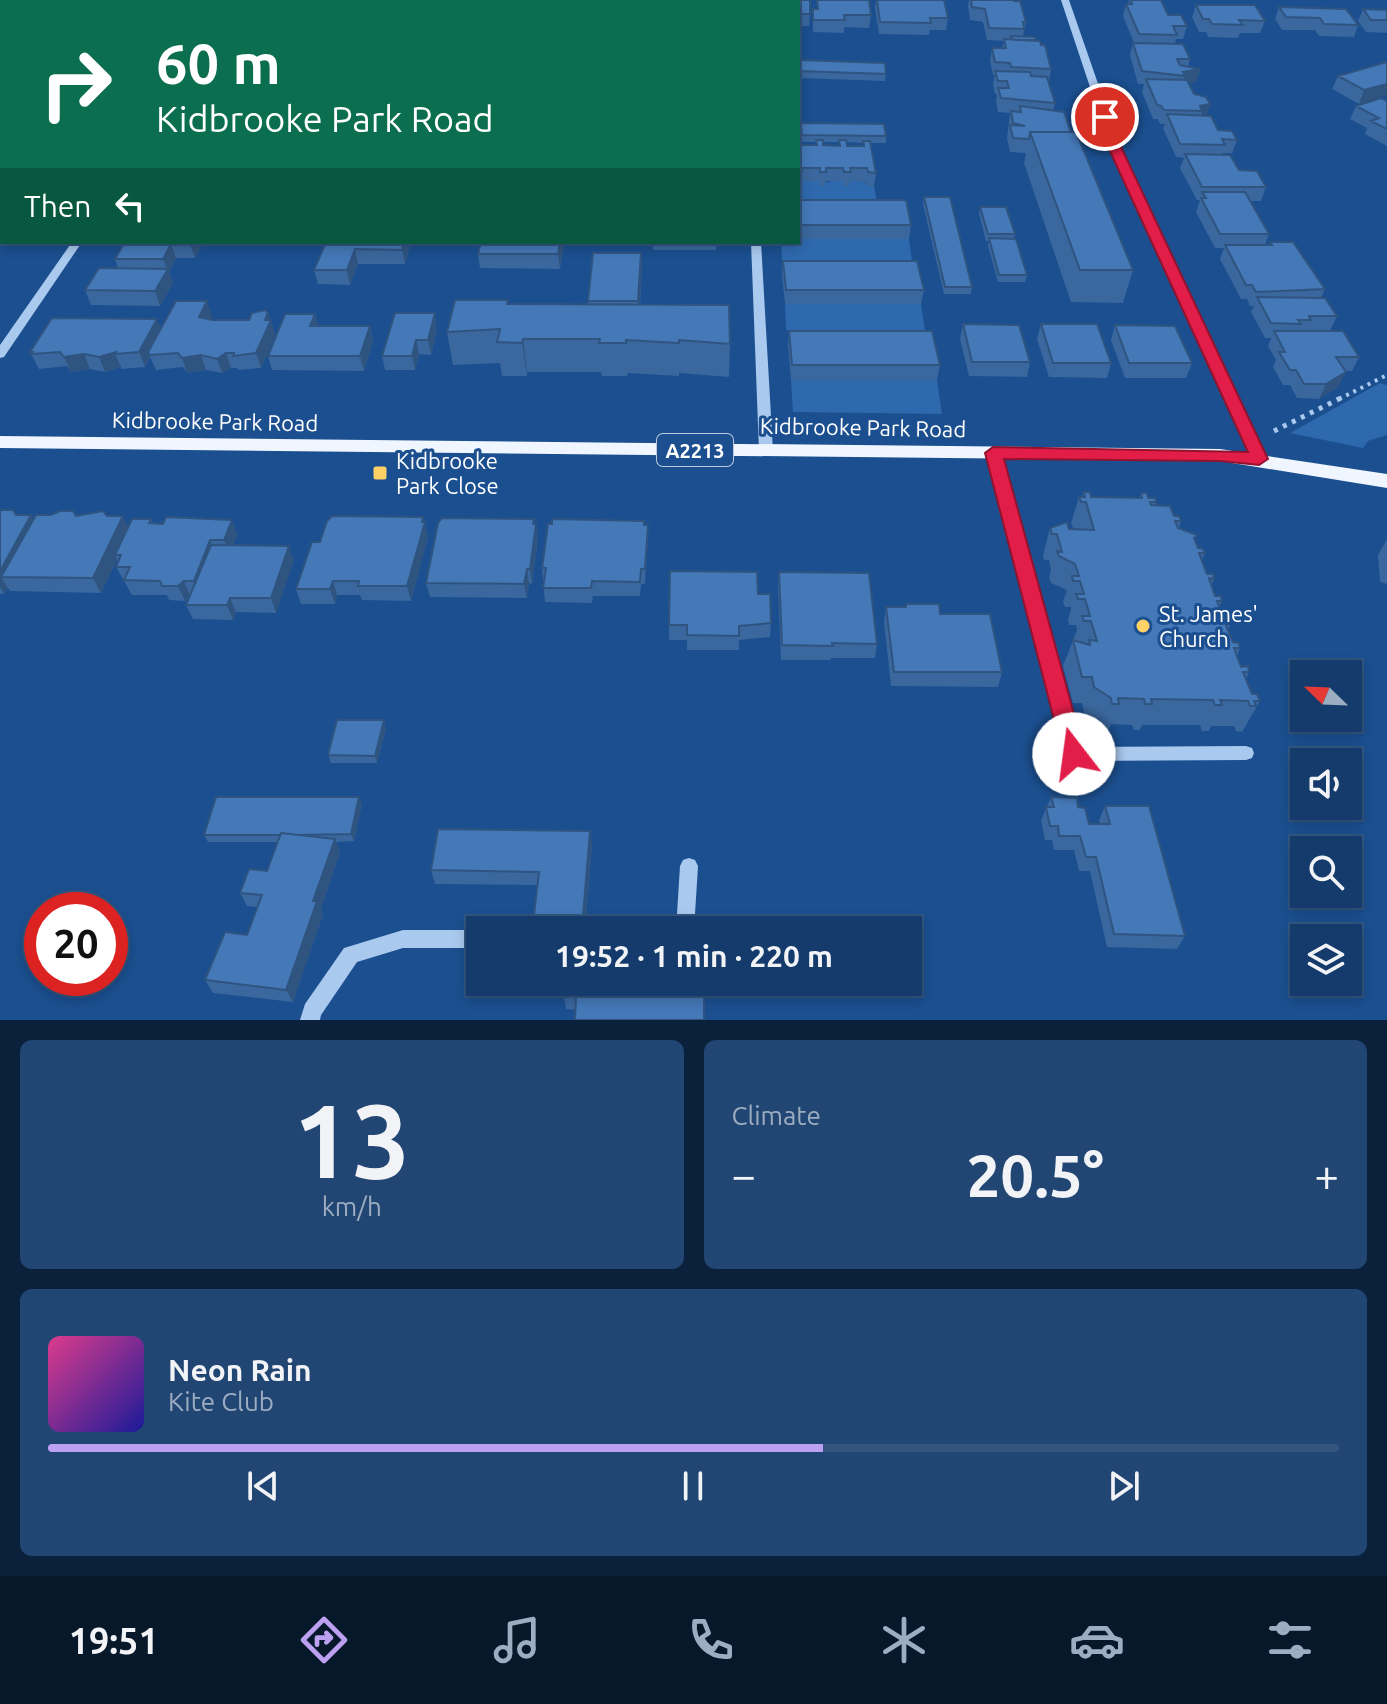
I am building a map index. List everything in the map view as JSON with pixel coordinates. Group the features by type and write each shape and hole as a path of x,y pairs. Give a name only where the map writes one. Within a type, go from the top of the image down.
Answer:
{"main road":[{"name":"Kidbrooke Park Road","path":"0,442 1220,455 1387,481"}],"street":[{"path":"1065,0 1115,147 1259,459"},
{"path":"0,354 76,244"},
{"path":"756,244 766,451"},
{"path":"993,453 1074,754 1246,753"},
{"path":"686,916 689,866"},
{"path":"310,1020 312,1011 351,955 403,939 466,939"}],"path":[{"path":"1275,431 1387,375"}],"shaded area":[{"path":"839,180 862,182 874,186 877,202 800,201 801,181 819,181 819,186"},
{"path":"800,239 909,239 912,261 782,260 781,244 800,244"},
{"path":"785,304 921,304 925,331 786,330"},
{"path":"791,380 937,380 942,414 793,412"},
{"path":"1380,383 1387,385 1387,435 1368,441 1363,448 1290,433"}],"building":[{"path":"800,0 810,0 810,14 800,14"},
{"path":"817,0 869,0 871,15 844,15 845,20 813,20 813,9 818,9"},
{"path":"877,0 944,0 948,18 930,18 931,23 880,22"},
{"path":"971,0 1020,1 1026,22 1023,22 1024,29 989,28 985,9 972,7"},
{"path":"1131,0 1161,0 1168,15 1181,15 1187,26 1173,26 1177,35 1139,34 1126,4 1132,4"},
{"path":"1196,5 1255,5 1265,21 1239,20 1243,25 1212,24 1209,19 1203,19"},
{"path":"1279,7 1346,9 1358,25 1324,24 1320,18 1286,17"},
{"path":"1363,9 1387,10 1387,20 1371,20"},
{"path":"1011,36 1035,37 1036,40 1012,40"},
{"path":"1004,39 1040,41 1041,45 1045,45 1051,69 1011,67 1010,63 995,62 992,48 1006,48"},
{"path":"1133,43 1183,44 1190,59 1177,59 1180,65 1200,69 1183,72 1185,76 1142,71"},
{"path":"800,60 885,63 886,74 800,71"},
{"path":"1387,62 1387,84 1364,90 1338,76"},
{"path":"995,71 1030,72 1031,76 1047,77 1055,103 1001,98 998,88 1009,88 1007,81 998,81"},
{"path":"1146,79 1187,80 1194,94 1206,97 1210,104 1200,106 1202,111 1164,110 1157,105"},
{"path":"1381,98 1387,101 1387,129 1371,121 1379,118 1356,106"},
{"path":"1020,106 1064,112 1071,132 1030,132 1029,139 1013,138 1010,125 1025,126 1013,123 1011,111 1021,112"},
{"path":"1167,114 1211,116 1218,130 1232,131 1237,140 1222,139 1225,145 1180,144"},
{"path":"801,123 884,124 886,136 802,135"},
{"path":"1030,132 1076,132 1133,270 1080,270"},
{"path":"816,140 823,140 823,145 840,146 839,140 846,140 847,146 864,146 863,141 870,141 876,173 868,172 867,168 850,168 851,172 844,172 843,168 826,168 826,172 820,172 820,168 802,168 802,172 800,145 817,145"},
{"path":"1185,154 1230,155 1239,170 1257,171 1266,187 1202,187"},
{"path":"1202,192 1245,192 1269,234 1220,234 1201,198 1206,198"},
{"path":"924,197 950,197 972,287 945,287"},
{"path":"800,200 906,200 911,225 800,225"},
{"path":"980,207 1006,207 1015,234 988,234"},
{"path":"989,238 1016,239 1027,275 999,275"},
{"path":"1270,242 1293,242 1325,289 1256,292 1252,285 1246,285 1225,245 1272,245"},
{"path":"124,244 171,244 163,259 115,259"},
{"path":"325,244 404,244 402,250 355,249 347,270 314,270"},
{"path":"480,244 560,244 558,254 478,254"},
{"path":"593,253 641,253 638,301 588,301"},
{"path":"783,261 917,261 924,290 786,290"},
{"path":"99,268 168,269 155,291 85,290"},
{"path":"1257,297 1325,298 1337,316 1309,316 1311,320 1298,320 1301,324 1271,323"},
{"path":"455,300 508,300 507,304 729,305 730,344 679,340 679,343 626,340 626,343 599,343 600,339 497,342 500,329 447,332"},
{"path":"176,301 207,301 199,317 213,320 249,320 252,313 265,310 268,313 265,320 271,320 256,353 233,356 234,353 226,353 217,359 201,355 182,358 178,353 150,355 148,352"},
{"path":"395,313 435,313 428,340 416,340 412,356 382,356"},
{"path":"285,314 315,314 310,326 370,326 360,356 268,356"},
{"path":"52,318 157,319 139,352 116,352 99,357 84,354 64,357 60,352 32,354 30,352"},
{"path":"963,324 1019,325 1030,362 972,362"},
{"path":"1041,324 1097,324 1111,363 1053,363"},
{"path":"1115,325 1175,326 1192,363 1129,363"},
{"path":"789,331 932,331 940,365 792,365"},
{"path":"1274,331 1343,331 1359,357 1336,357 1346,372 1326,384 1304,384 1296,370 1290,370 1279,352 1285,352"},
{"name":"St. James' Church","path":"1084,492 1090,492 1091,497 1142,498 1141,493 1147,493 1148,498 1155,498 1157,502 1150,502 1151,505 1170,506 1174,516 1179,516 1181,521 1175,521 1178,528 1197,535 1194,538 1198,548 1205,553 1199,553 1207,574 1213,574 1214,579 1209,578 1215,596 1221,596 1222,601 1217,601 1223,618 1229,618 1231,623 1225,623 1233,642 1239,643 1240,648 1234,648 1241,667 1248,666 1249,672 1243,672 1252,694 1257,694 1260,701 1254,701 1256,706 1250,706 1248,701 1220,700 1222,705 1215,705 1213,700 1151,699 1152,704 1145,704 1144,699 1118,698 1119,704 1112,704 1111,698 1094,687 1092,677 1082,677 1073,640 1090,645 1089,640 1097,641 1091,621 1084,621 1082,616 1090,616 1085,599 1078,599 1076,594 1084,594 1080,581 1073,581 1072,576 1079,576 1075,564 1059,556 1057,551 1062,552 1057,534 1052,534 1050,528 1067,522 1069,529 1094,530 1086,502 1081,502 1079,497 1085,497"},
{"path":"0,510 31,515 0,571"},
{"path":"73,511 76,516 103,511 107,516 123,516 93,578 1,577 36,515 51,515"},
{"path":"332,516 423,517 422,522 425,522 407,586 358,586 359,581 333,581 330,589 296,589 312,542 320,542 327,521"},
{"path":"166,517 232,520 224,540 210,540 194,581 184,581 178,586 162,586 160,581 124,580 130,567 116,567 121,555 115,555 132,519 151,519 149,523 163,524"},
{"path":"442,518 534,519 530,569 527,569 524,584 426,583 438,523"},
{"path":"552,519 644,521 644,525 648,525 645,569 641,569 640,582 592,581 591,588 543,588 546,568 542,568 548,524 552,524"},
{"path":"211,545 289,546 271,598 230,598 227,605 186,605"},
{"path":"670,571 757,572 758,594 770,594 771,623 739,626 739,636 687,635 687,625 669,625"},
{"path":"779,572 869,573 877,644 782,645"},
{"path":"906,604 939,604 940,614 990,614 1002,672 894,672 886,607 906,607"},
{"path":"337,720 384,720 375,756 328,755"},
{"path":"216,797 359,797 351,834 204,835"},
{"path":"1051,797 1077,798 1078,807 1085,808 1089,824 1110,824 1105,806 1149,806 1185,936 1114,934 1096,857 1086,857 1080,836 1059,836 1058,826 1050,826 1046,807 1054,807"},
{"path":"438,829 590,831 583,916 534,915 539,872 431,870"},
{"path":"281,833 335,839 286,990 205,980 225,932 247,935 262,895 240,893 249,869 267,871"},
{"path":"564,996 704,996 704,1020 575,1020 576,997"}],"place":[{"name":"Kidbrooke Park Close","path":"380,473"},
{"name":"St. James' Church","path":"1143,626"}],"route":[{"path":"1074,754 993,453 1220,455 1259,459 1115,147 1105,117"}]}
